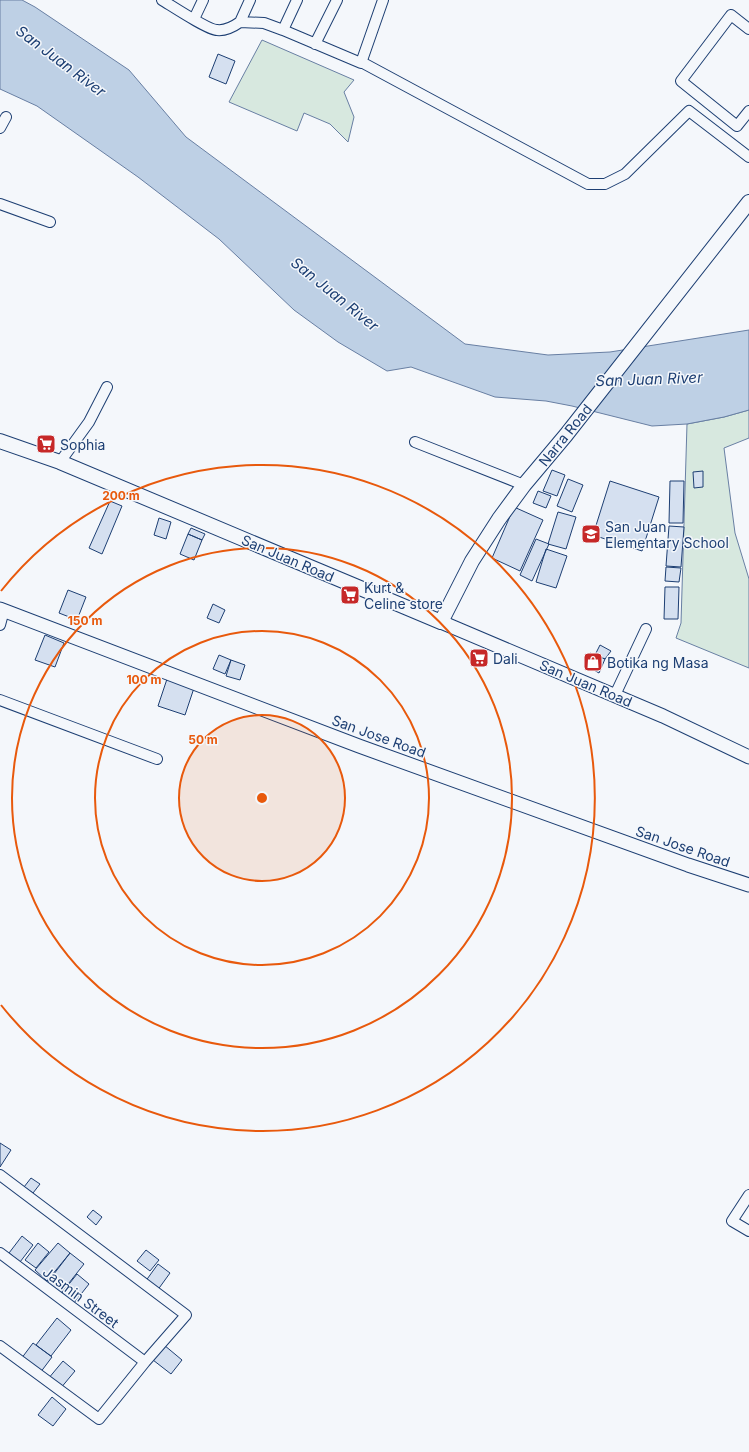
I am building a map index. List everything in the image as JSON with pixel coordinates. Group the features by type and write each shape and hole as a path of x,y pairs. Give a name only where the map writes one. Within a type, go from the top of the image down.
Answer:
{"main road":[{"name":"Narra Road","path":"441,622 466,572 499,519 524,485 566,435 749,202"},
{"name":"San Juan Road","path":"0,440 60,462 441,622"}],"street":[{"path":"162,0 216,30 232,28 240,22 250,0"},
{"path":"194,19 203,0"},
{"path":"282,30 297,0"},
{"path":"315,44 336,0"},
{"path":"240,22 264,23 361,63 383,0"},
{"path":"748,27 730,15 681,81 737,126 749,111"},
{"path":"365,64 588,184 605,184 626,174 689,111 749,157"},
{"path":"0,128 6,118"},
{"path":"0,204 50,222"},
{"path":"60,462 89,422 107,387"},
{"path":"416,442 524,485"},
{"path":"0,625 2,610"},
{"name":"San Jose Road","path":"2,610 359,746 688,865 749,885"},
{"name":"San Juan Road","path":"441,622 664,716 749,757"},
{"path":"615,695 646,628"},
{"path":"0,700 157,759"},
{"path":"0,1175 186,1315 145,1362 99,1419 0,1346"},
{"path":"749,1195 732,1221 749,1231"},
{"name":"Jasmin Street","path":"0,1254 145,1362"}],"shaded area":[{"path":"262,40 354,80 344,92 354,117 348,142 330,124 304,113 297,131 229,102"},
{"path":"749,410 749,438 724,448 735,533 749,579 749,668 676,638 681,623 687,424 724,417"}],"water":[{"name":"San Juan River","path":"0,0 22,0 35,7 129,70 186,137 465,344 548,355 610,352 749,330 749,410 724,417 687,424 652,426 546,401 495,397 411,367 387,371 338,342 294,310 219,239 138,177 37,106 0,89"}],"building":[{"path":"218,54 235,61 226,84 209,77"},
{"path":"552,470 565,475 557,496 543,491"},
{"path":"703,471 703,487 694,488 693,472"},
{"path":"568,479 583,485 572,512 557,506"},
{"path":"610,481 659,497 642,551 593,535"},
{"path":"670,481 684,481 683,523 669,523"},
{"path":"538,491 551,496 546,508 533,503"},
{"path":"110,501 122,506 102,554 89,548"},
{"path":"514,507 543,520 520,571 492,558"},
{"path":"558,512 576,517 566,549 548,544"},
{"path":"159,518 171,522 166,539 154,535"},
{"path":"669,526 684,527 681,567 666,566"},
{"path":"191,528 205,534 202,540 188,534"},
{"path":"188,534 202,540 194,560 180,554"},
{"path":"536,539 549,544 532,581 520,575"},
{"path":"546,549 567,556 556,588 536,582"},
{"path":"666,567 681,568 679,582 665,581"},
{"path":"665,587 679,587 678,619 664,619"},
{"path":"68,590 86,597 77,620 59,613"},
{"path":"213,604 225,610 219,623 207,618"},
{"path":"45,635 64,643 55,667 35,660"},
{"path":"600,645 611,651 605,659 595,655"},
{"path":"590,653 605,659 599,673 585,665"},
{"path":"219,655 231,660 225,674 213,669"},
{"path":"231,660 245,665 240,680 226,676"},
{"path":"167,679 194,688 185,715 158,706"},
{"path":"0,1143 11,1150 0,1167"},
{"path":"31,1178 40,1184 33,1193 24,1187"},
{"path":"93,1210 102,1217 96,1225 87,1217"},
{"path":"22,1236 33,1245 20,1262 9,1253"},
{"path":"38,1243 49,1252 36,1268 25,1260"},
{"path":"58,1243 70,1253 47,1281 35,1270"},
{"path":"146,1250 159,1260 150,1271 137,1261"},
{"path":"70,1253 84,1264 61,1293 47,1283"},
{"path":"158,1264 170,1273 157,1291 145,1282"},
{"path":"77,1274 89,1284 74,1303 62,1293"},
{"path":"57,1318 71,1330 51,1356 36,1345"},
{"path":"33,1343 52,1357 40,1373 21,1359"},
{"path":"164,1345 182,1360 171,1374 153,1360"},
{"path":"63,1361 75,1371 60,1389 48,1379"},
{"path":"52,1397 66,1409 53,1426 38,1415"}],"place":[{"name":"Sophia","path":"46,444"},
{"name":"San Juan Elementary School","path":"591,534"},
{"name":"Kurt & Celine store","path":"350,595"},
{"name":"Dali","path":"479,658"},
{"name":"Botika ng Masa","path":"593,662"}]}
